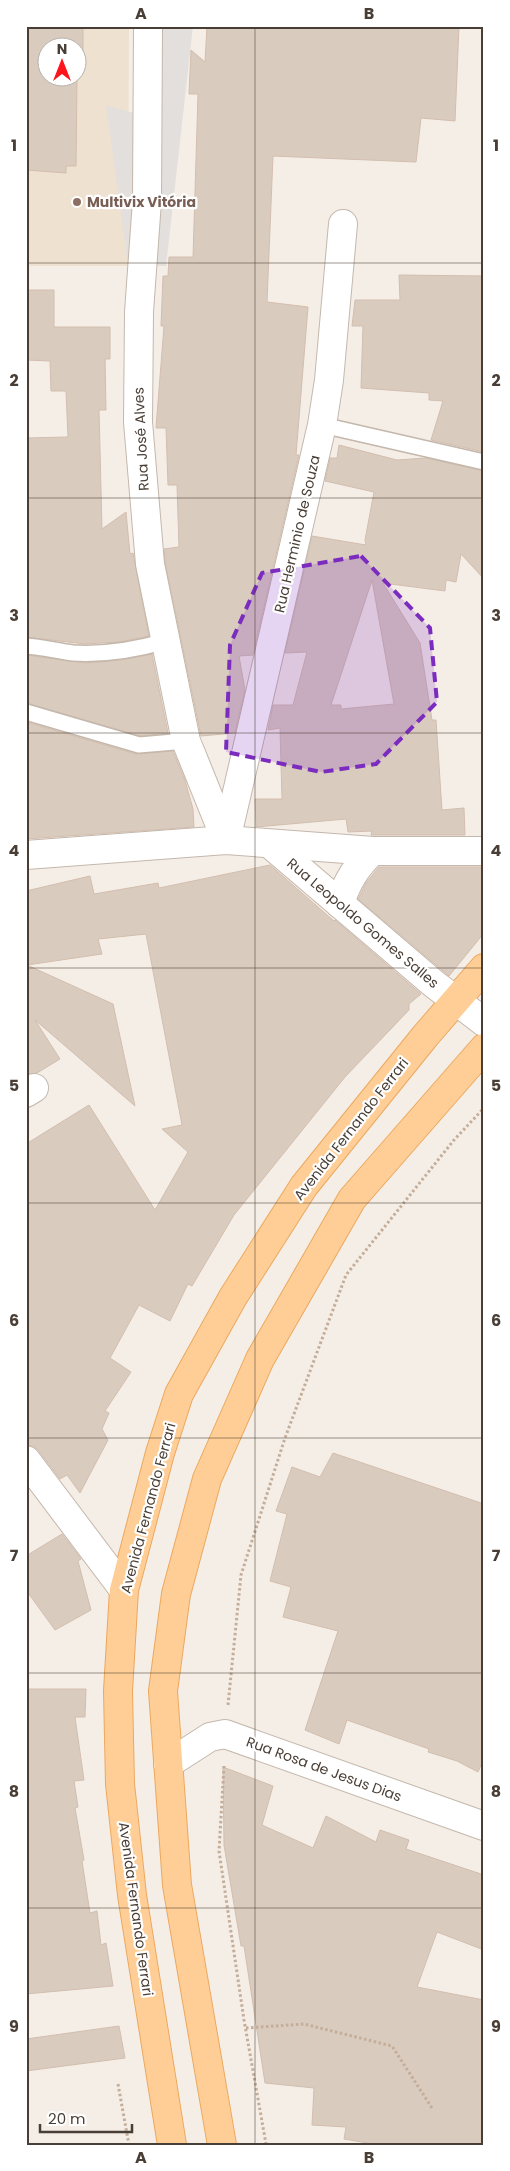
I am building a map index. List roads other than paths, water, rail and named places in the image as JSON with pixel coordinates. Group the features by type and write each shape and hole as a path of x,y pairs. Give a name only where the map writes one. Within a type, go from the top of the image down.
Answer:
{"main road":[{"name":"Avenida Fernando Ferrari","path":"172,2145 132,1895 120,1784 118,1691 124,1590 160,1453 179,1394 233,1297 304,1186 484,968"},
{"path":"222,2145 177,1885 163,1692 176,1594 207,1479 260,1359 352,1199 484,1048"}],"street":[{"name":"Rua José Alves","path":"148,26 146,201 139,312 138,422 150,564 186,741 226,840"},
{"name":"Rua Herminio de Souza","path":"226,840 322,425 329,380 343,224"},
{"name":"Rua Leopoldo Gomes Salles","path":"26,856 226,840 373,851 484,851"},
{"name":"Rua Leopoldo Gomes Salles","path":"270,844 434,984 456,1000"},
{"path":"340,904 355,869 373,851"},
{"path":"456,1000 484,1022"},
{"path":"26,1460 124,1590"},
{"name":"Rua Rosa de Jesus Dias","path":"168,1764 210,1737 226,1734 484,1826"}],"lane":[{"path":"322,425 484,462"},
{"path":"26,646 106,654 134,650 166,641"},
{"path":"26,712 139,745 186,741"}],"place":[{"name":"Multivix Vitória","path":"77,202"}]}
